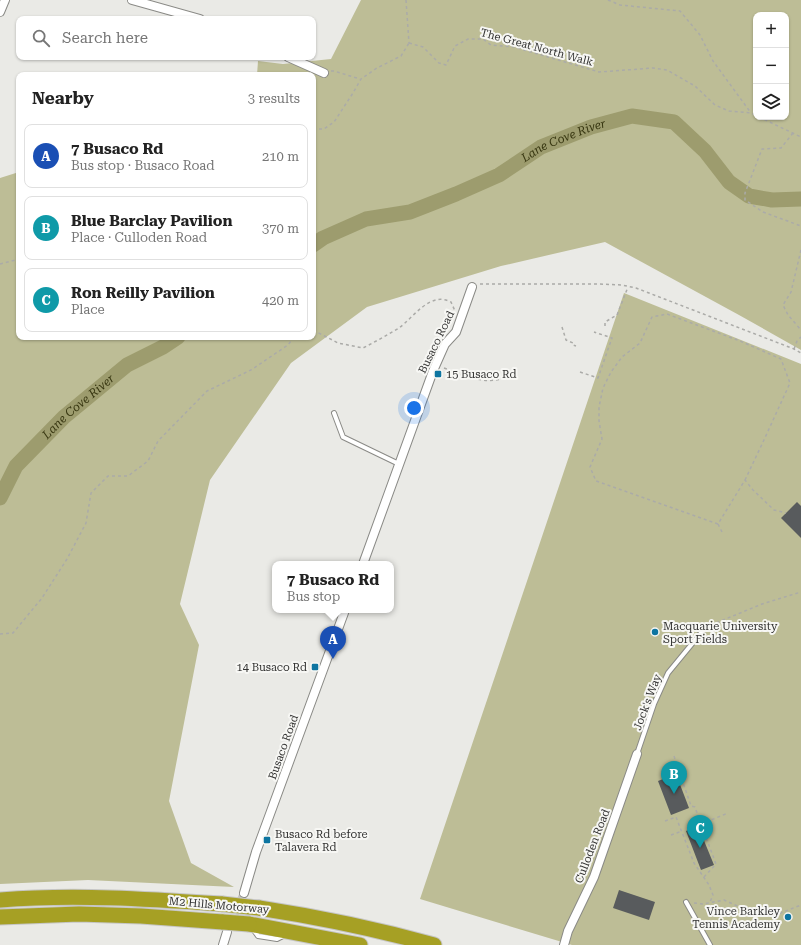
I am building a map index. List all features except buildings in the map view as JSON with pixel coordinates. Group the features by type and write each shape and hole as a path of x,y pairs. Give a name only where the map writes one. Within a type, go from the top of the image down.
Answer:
{"highway":[{"name":"M2 Hills Motorway","path":"0,900 76,897 222,904 318,917 434,945"},
{"name":"M2 Hills Motorway","path":"0,917 79,914 141,916 225,927 249,924 360,945"}],"street":[{"path":"0,12 5,0"},
{"path":"132,0 189,16"},
{"path":"295,60 324,73"},
{"name":"Busaco Road","path":"364,561 434,371 445,344 456,332 472,287"},
{"name":"Busaco Road","path":"244,893 256,852 345,613"},
{"name":"Culloden Road","path":"564,945 568,931 594,877 637,754"},
{"path":"223,945 225,927"}],"lane":[{"path":"334,413 342,438 399,464"},
{"name":"Jock's Way","path":"637,754 654,704 668,673 705,628"},
{"path":"686,902 710,945"}],"path":[{"path":"316,129 324,129 334,122 361,79 401,56 408,43 406,0"},
{"path":"608,0 620,5 680,11 700,35 713,61 751,113"},
{"name":"The Great North Walk","path":"408,43 423,47 439,63 446,65 455,46 468,39 483,39 491,45 514,47 599,72 653,68 667,70 695,86 715,105 729,111 751,113"},
{"path":"324,73 334,70 361,79"},
{"path":"765,120 801,137"},
{"path":"793,133 781,148 762,149 745,193 745,200 763,212 801,226"},
{"path":"801,250 791,292 783,305 788,315 801,330"},
{"path":"0,264 16,261"},
{"path":"472,287 476,284 598,284 628,286 794,349 801,353"},
{"path":"605,326 605,322 618,314 628,286"},
{"path":"316,332 338,343 363,348 405,323 414,313 434,300 441,299 451,302 454,305 455,311"},
{"path":"718,524 744,480 790,383 781,359 740,341 667,314 652,316 640,343 622,357 610,372 599,407 598,421 602,439 590,467 596,481 718,524 722,532"},
{"path":"562,327 566,340 576,346"},
{"path":"580,372 598,378 612,338 594,332"},
{"path":"794,349 797,341 801,337"},
{"path":"0,634 13,633 42,598 67,559 86,523 91,493 108,476 128,476 148,461 158,441 207,390 251,370 277,353 291,340"},
{"path":"442,367 480,380 491,382 502,379"},
{"path":"744,480 774,510 786,513"},
{"path":"705,628 762,604 801,592"},
{"path":"674,756 692,806 695,807 716,864 704,878"},
{"path":"701,824 728,813"},
{"path":"665,821 676,817 694,863 709,885 713,895 710,902"},
{"path":"671,835 682,831"},
{"path":"686,902 703,904 724,900 760,916 773,916 801,905"}],"green space":[{"path":"361,0 801,0 801,350 605,242 501,266 367,307 291,363 210,480 180,604 199,645 169,801 191,863 234,887 88,880 0,884 0,178 16,173 16,340 316,340 316,72 257,72 258,61 283,64 331,59"},
{"name":"Macquarie University Sport Fields","path":"624,293 801,364 801,945 572,945 420,899"}],"waterway":[{"name":"Lane Cove River","path":"316,243 323,238 366,219 410,212 456,194 499,175 541,147 591,127 632,116 674,122 705,151 729,182 749,196 772,200 801,199"},
{"name":"Lane Cove River","path":"0,498 16,466 64,417 127,365 174,340"}],"tunnel":[{"path":"230,925 244,893"}],"place":[{"name":"15 Busaco Rd","path":"438,374"},
{"name":"Macquarie University Sport Fields","path":"655,632"},
{"name":"7 Busaco Rd","path":"333,659"},
{"name":"14 Busaco Rd","path":"315,667"},
{"name":"Blue Barclay Pavilion","path":"674,794"},
{"name":"Busaco Rd before Talavera Rd","path":"267,840"},
{"name":"Ron Reilly Pavilion","path":"700,848"},
{"name":"Vince Barkley Tennis Academy","path":"788,917"}]}
